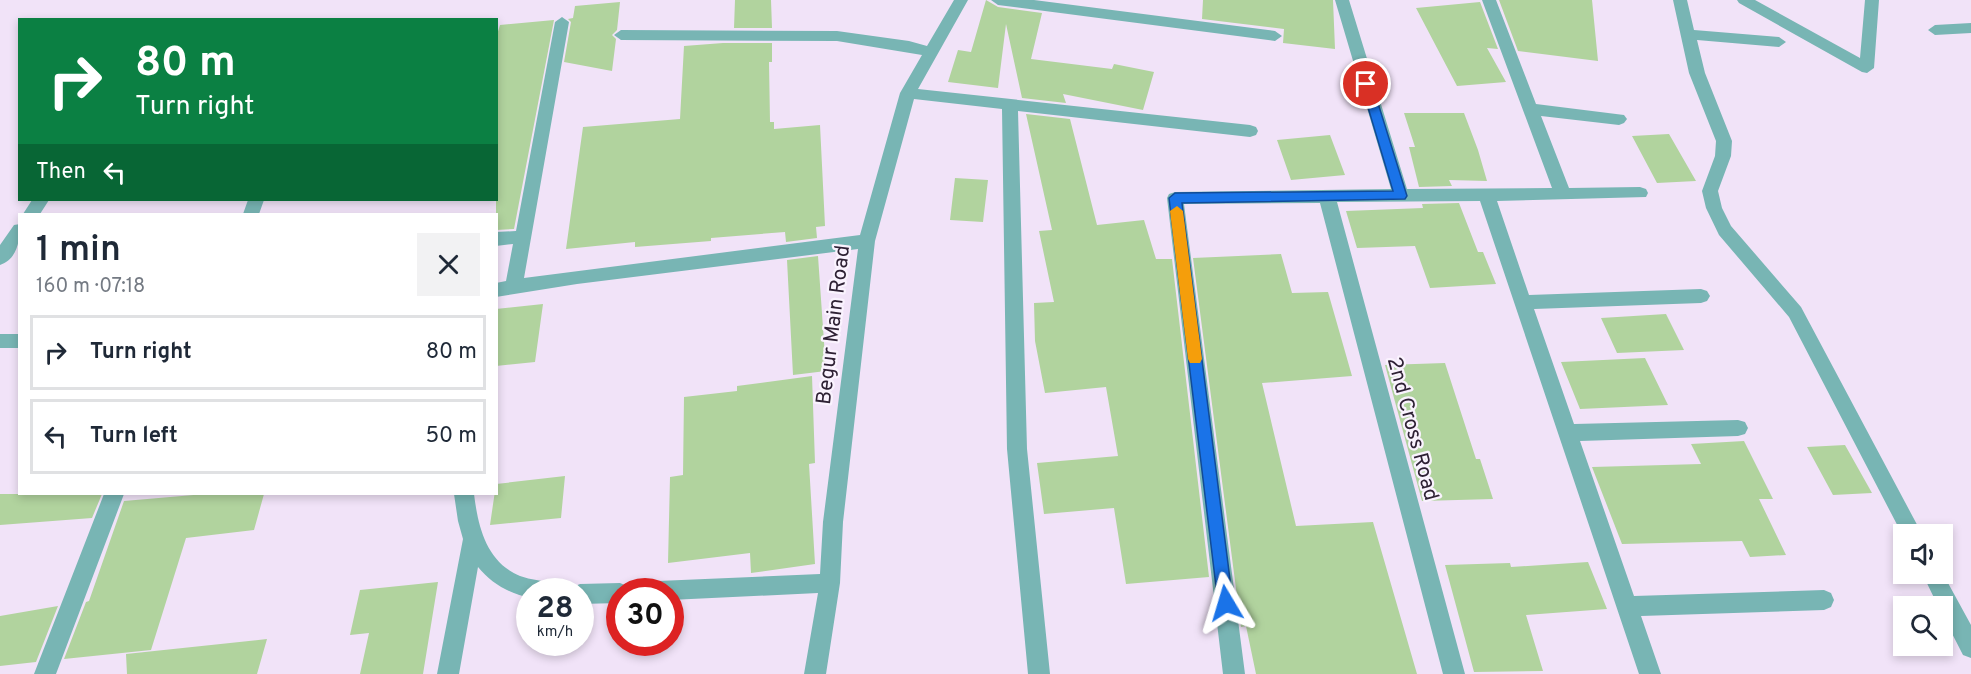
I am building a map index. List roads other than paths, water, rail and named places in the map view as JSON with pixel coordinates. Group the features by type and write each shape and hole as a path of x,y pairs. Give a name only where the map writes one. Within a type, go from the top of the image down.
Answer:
{"street":[{"name":"Begur Main Road","path":"815,674 830,584 833,522 867,241 908,93 962,0"},
{"path":"998,0 1275,36"},
{"path":"1342,0 1401,196"},
{"path":"1489,0 1563,194"},
{"path":"1680,0 1697,73 1724,141 1723,156 1710,191 1714,208 1725,230 1795,312 1907,524"},
{"path":"1744,0 1868,68 1872,0"},
{"path":"514,287 562,22"},
{"path":"1935,30 1971,28"},
{"path":"1688,34 1779,42"},
{"path":"621,35 837,36 909,46 931,52"},
{"path":"908,93 1250,130"},
{"path":"1010,105 1017,449 1040,674"},
{"path":"1531,109 1619,119"},
{"path":"1234,674 1175,198 1640,193"},
{"path":"1486,194 1650,674"},
{"name":"2nd Cross Road","path":"1327,196 1454,674"},
{"path":"0,258 18,233"},
{"path":"498,239 522,237"},
{"path":"498,290 578,277 867,241"},
{"path":"1523,302 1701,296"},
{"path":"0,341 18,341"},
{"path":"1568,433 1738,428"},
{"path":"45,674 114,495"},
{"path":"464,495 465,510 473,540 487,565 516,584"},
{"path":"448,674 473,540"},
{"path":"684,590 830,584"},
{"path":"1938,584 1971,647"},
{"path":"1628,606 1824,600"}]}
